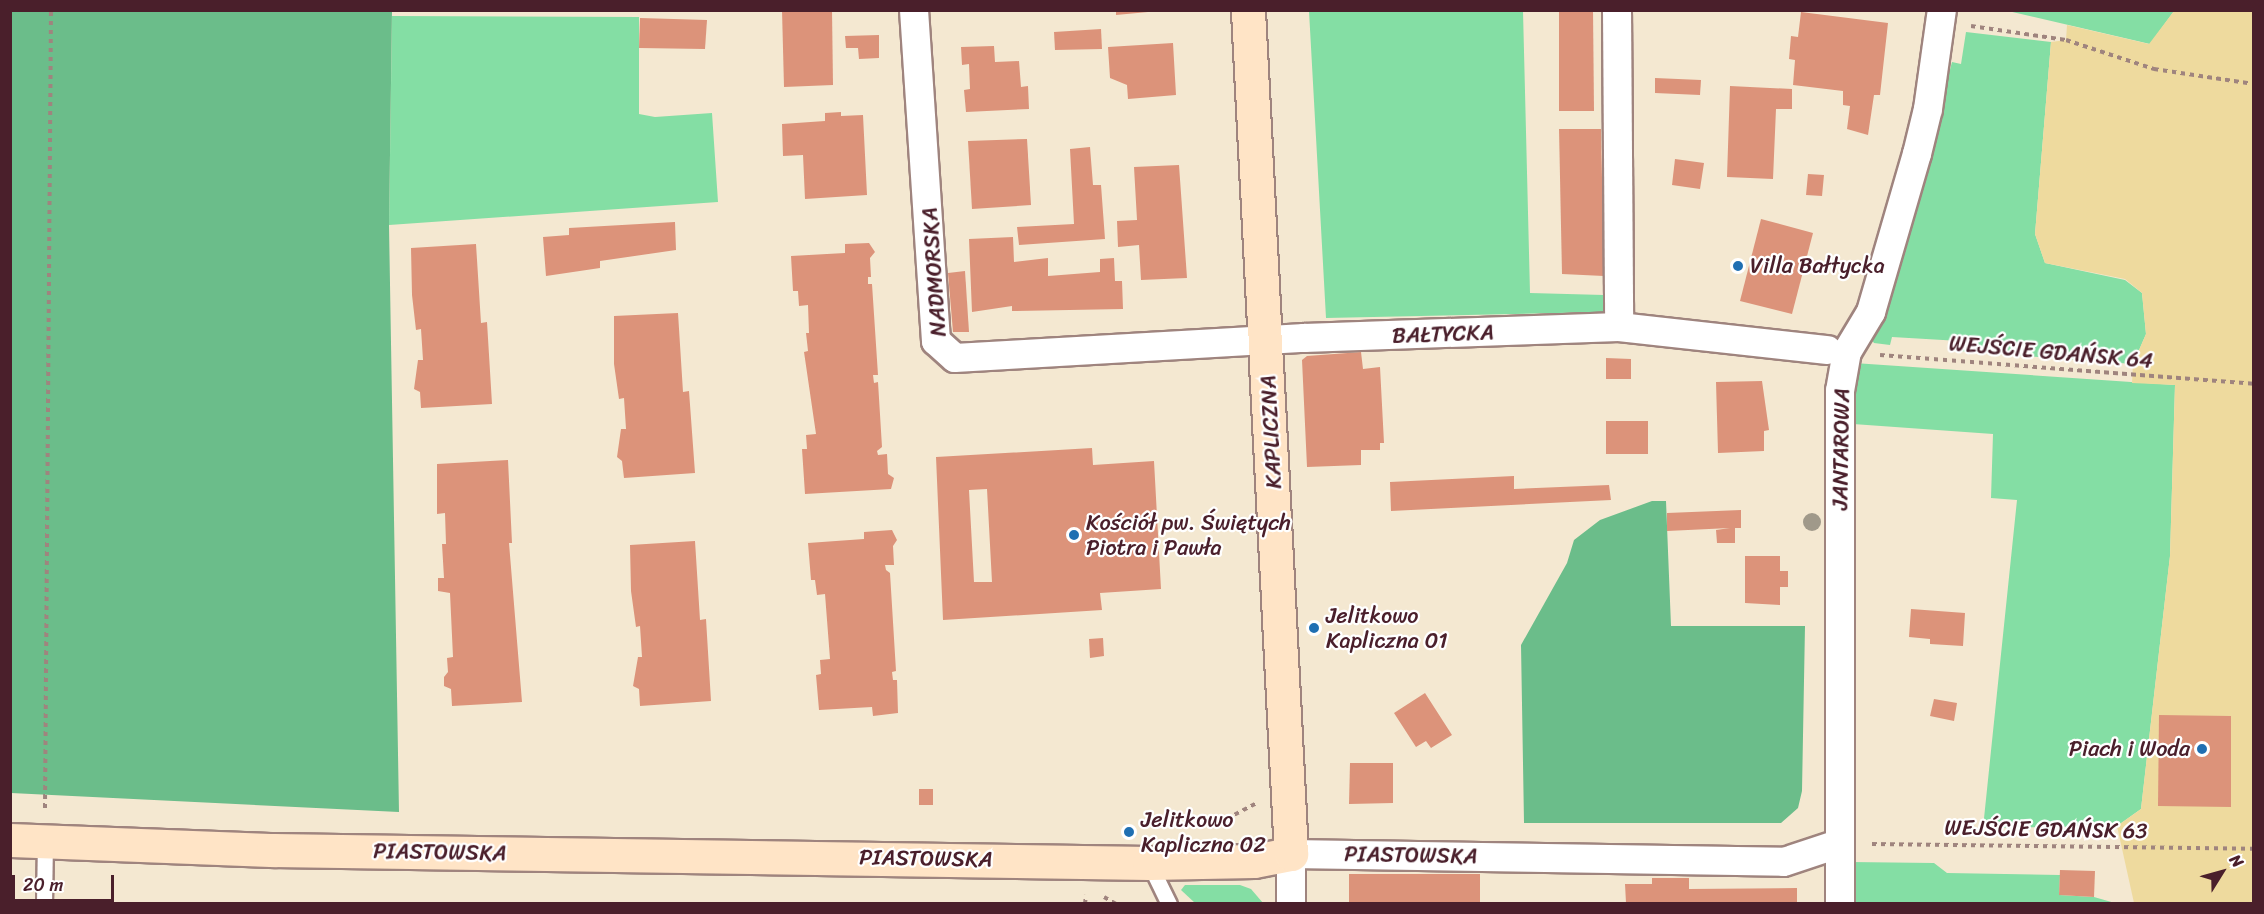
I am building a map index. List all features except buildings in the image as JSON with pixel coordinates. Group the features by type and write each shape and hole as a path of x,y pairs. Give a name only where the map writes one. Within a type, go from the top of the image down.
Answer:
{"street":[{"name":"NADMORSKA","path":"914,10 936,341 940,349 955,358 1267,341"},
{"name":"KAPLICZNA","path":"1248,10 1292,854"},
{"path":"1617,10 1619,327"},
{"name":"JANTAROWA","path":"1840,903 1838,844 1840,391 1837,351 1871,312 1917,154 1941,16"},
{"name":"BAŁTYCKA","path":"1267,341 1619,327 1837,351"},
{"name":"PIASTOWSKA","path":"10,840 273,850 1149,863 1254,861 1292,854 1784,862 1838,844"},
{"path":"1291,903 1292,854"}],"lane":[{"path":"44,903 45,841"},
{"path":"1149,863 1169,903"}],"path":[{"path":"45,841 51,10"},
{"path":"1941,16 2066,40 2154,69 2253,84"},
{"name":"WEJŚCIE GDAŃSK 64","path":"1837,351 2253,384"},
{"path":"1207,829 1260,801"},
{"name":"WEJŚCIE GDAŃSK 63","path":"1838,844 2253,849"}],"green space":[{"path":"11,10 392,11 389,225 399,812 11,793"},
{"path":"1309,11 1523,11 1530,293 1604,295 1604,312 1326,318"},
{"path":"2008,11 2174,11 2150,44"},
{"path":"392,16 639,17 639,114 655,117 712,113 718,202 389,225"},
{"path":"1966,32 2051,42 2035,234 2045,263 2125,280 2142,293 2146,334 2133,364 1959,351 1960,341 1892,337 1890,345 1874,343 1871,339 1886,314 1952,62 1961,64"},
{"path":"1854,363 2175,385 2170,556 2141,809 2117,826 1983,828 2017,500 1991,498 1993,434 1853,424"},
{"path":"1652,501 1666,501 1671,626 1805,626 1802,791 1798,808 1781,823 1524,823 1521,645 1567,563 1574,540 1600,520"},
{"path":"1850,862 1934,863 1947,873 2060,875 2059,895 2094,897 2115,903 1855,903"},
{"path":"1185,885 1240,885 1251,889 1263,903 1195,903 1181,890"}],"sand":[{"path":"2174,11 2253,11 2253,903 2134,903 2117,826 2141,809 2170,556 2175,385 2132,383 2133,364 2146,334 2142,293 2125,279 2045,263 2035,234 2051,42 2066,40 2067,25 2149,44"}],"place":[{"name":"Villa Bałtycka","path":"1738,266"},
{"name":"Kościół pw. Świętych Piotra i Pawła","path":"1074,535"},
{"name":"Jelitkowo Kapliczna 01","path":"1314,628"},
{"name":"Piach i Woda","path":"2202,749"},
{"name":"Jelitkowo Kapliczna 02","path":"1129,832"}]}
